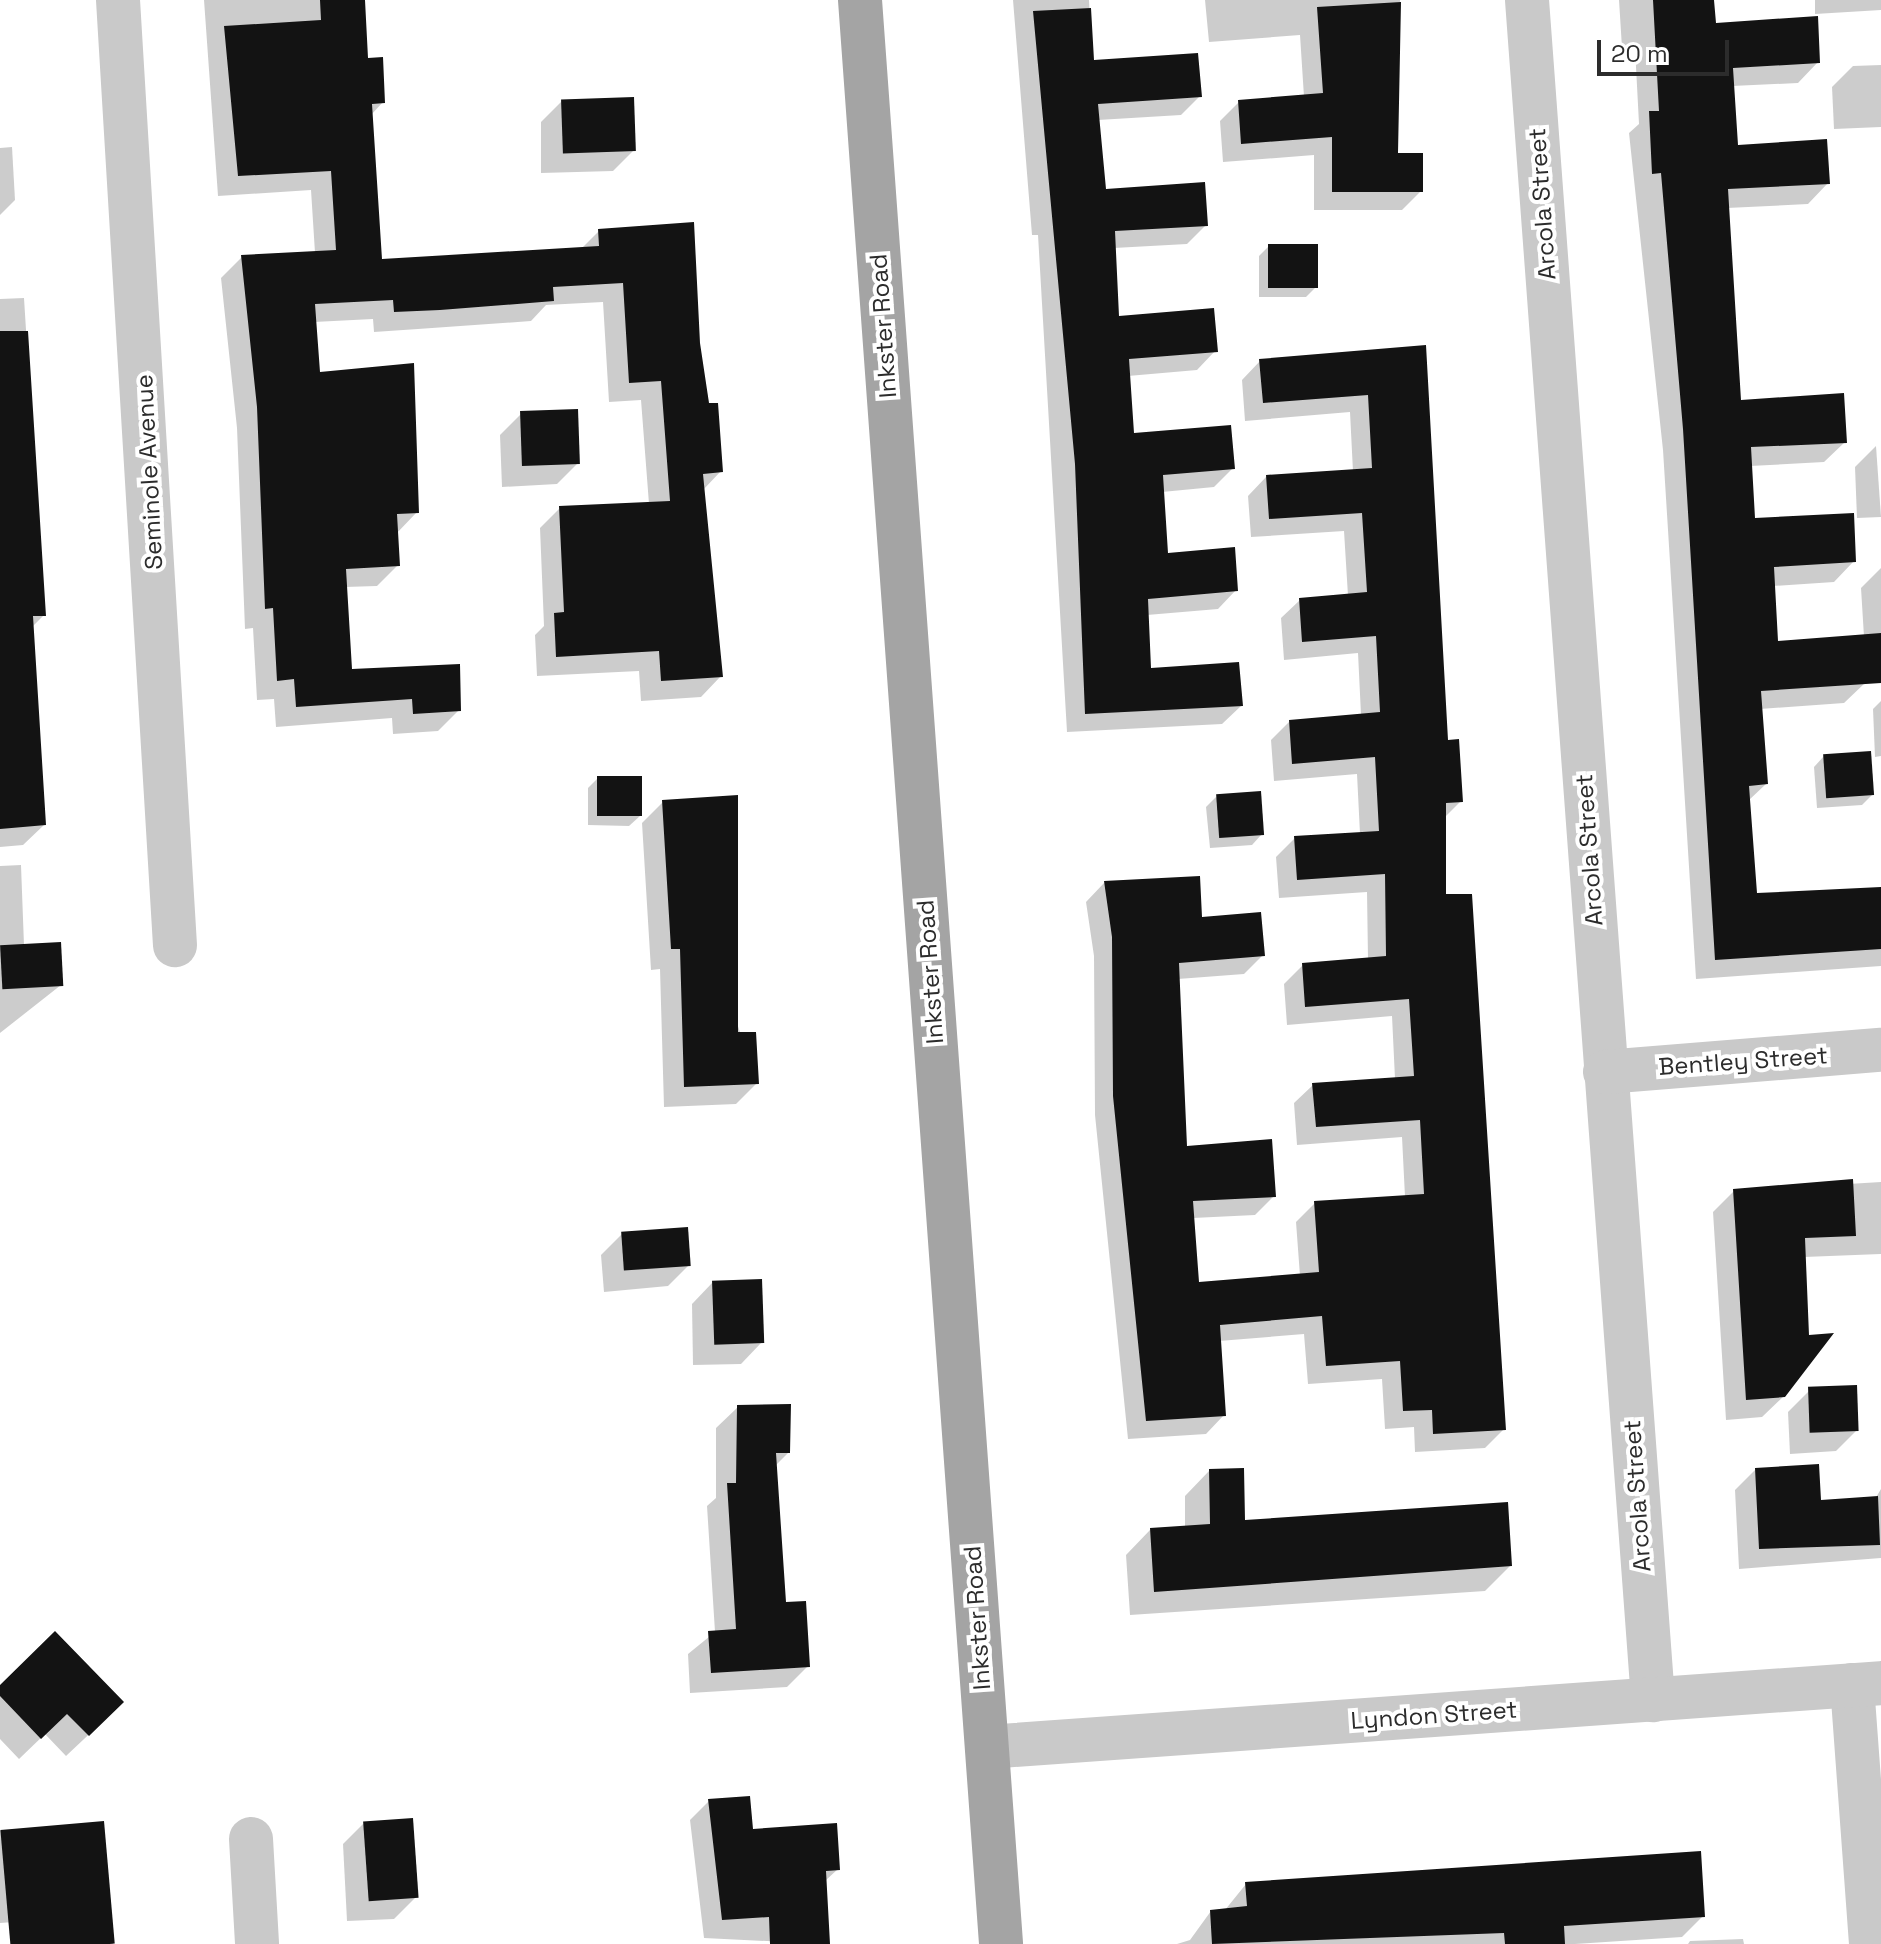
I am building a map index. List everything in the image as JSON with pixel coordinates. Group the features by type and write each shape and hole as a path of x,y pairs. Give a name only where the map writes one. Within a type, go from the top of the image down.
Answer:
{"main road":[{"name":"Inkster Road","path":"860,0 1001,1944"}],"street":[{"name":"Seminole Avenue","path":"118,0 175,945"},
{"name":"Arcola Street","path":"1527,0 1653,1700"},
{"name":"Bentley Street","path":"1605,1072 1881,1050"},
{"name":"Lyndon Street","path":"987,1747 1866,1684"},
{"path":"1866,1684 1871,1944"},
{"path":"251,1839 257,1944"}],"building":[{"path":"320,0 365,0 368,58 383,57 385,103 372,104 382,259 599,246 598,229 694,222 700,343 709,403 718,403 723,472 703,474 723,677 661,681 659,651 556,657 554,613 564,612 559,506 670,501 661,381 629,383 623,283 553,287 554,301 440,310 394,312 393,300 315,304 320,372 414,363 419,513 397,514 400,566 346,569 352,669 460,664 461,711 413,714 412,699 296,707 294,679 277,681 273,608 265,609 257,407 241,255 336,250 331,171 238,176 224,26 321,20"},
{"path":"1653,0 1714,0 1716,23 1818,16 1820,63 1733,68 1738,145 1827,139 1830,184 1728,189 1741,400 1844,393 1847,443 1751,447 1755,518 1854,513 1856,562 1774,567 1778,641 1881,633 1881,683 1761,691 1768,784 1749,786 1757,893 1881,887 1881,949 1715,960 1683,429 1661,173 1652,174 1649,111 1659,111"},
{"path":"1401,2 1398,153 1423,153 1423,192 1332,192 1332,137 1241,144 1238,100 1323,93 1317,7"},
{"path":"1091,8 1094,60 1198,53 1202,97 1098,104 1106,189 1205,182 1208,226 1115,231 1119,316 1214,308 1218,352 1129,359 1134,433 1231,425 1235,469 1163,475 1168,553 1235,547 1238,591 1148,599 1151,668 1239,662 1243,706 1085,714 1075,464 1033,11"},
{"path":"634,97 636,151 563,154 561,100"},
{"path":"1268,244 1318,244 1318,288 1268,288"},
{"path":"0,331 28,331 46,616 33,616 46,825 0,829"},
{"path":"1426,345 1448,740 1459,739 1463,802 1446,803 1446,894 1472,894 1506,1430 1433,1434 1432,1410 1403,1411 1400,1361 1326,1366 1322,1316 1220,1325 1226,1416 1146,1421 1113,1096 1112,937 1104,881 1200,876 1202,917 1261,912 1265,956 1179,963 1187,1146 1272,1139 1276,1197 1193,1201 1199,1282 1319,1272 1314,1201 1424,1194 1420,1120 1316,1127 1312,1083 1414,1076 1409,999 1305,1007 1302,963 1386,956 1385,874 1297,880 1294,836 1379,831 1375,757 1292,764 1289,720 1380,712 1376,636 1302,642 1299,598 1367,592 1362,513 1269,519 1266,475 1372,468 1368,395 1263,403 1259,359"},
{"path":"578,409 580,464 522,466 520,411"},
{"path":"1871,751 1874,795 1826,798 1823,754"},
{"path":"597,776 642,776 642,816 597,816"},
{"path":"1261,791 1264,835 1219,838 1216,794"},
{"path":"738,795 738,1032 756,1032 759,1084 684,1087 680,949 671,949 662,800"},
{"path":"61,942 63,986 2,989 0,945"},
{"path":"1853,1179 1856,1236 1805,1238 1809,1335 1834,1333 1785,1397 1746,1400 1733,1189"},
{"path":"688,1227 691,1266 624,1271 621,1232"},
{"path":"762,1279 764,1343 714,1345 712,1281"},
{"path":"1857,1385 1859,1431 1810,1433 1808,1387"},
{"path":"791,1404 790,1453 776,1453 786,1602 806,1601 810,1667 711,1673 708,1631 736,1629 727,1483 736,1483 737,1405"},
{"path":"1819,1464 1821,1500 1878,1496 1880,1545 1759,1549 1755,1468"},
{"path":"1244,1468 1245,1520 1508,1502 1512,1566 1154,1592 1150,1528 1210,1524 1209,1469"},
{"path":"55,1631 124,1702 89,1736 67,1714 41,1739 0,1696 0,1685"},
{"path":"750,1796 753,1829 837,1823 840,1870 826,1871 830,1944 770,1944 769,1917 722,1920 708,1799"},
{"path":"413,1818 419,1898 369,1901 363,1821"},
{"path":"104,1821 115,1944 10,1944 0,1830"},
{"path":"1701,1851 1705,1917 1564,1926 1565,1944 1505,1944 1504,1933 1212,1944 1210,1910 1247,1906 1245,1882"}]}
